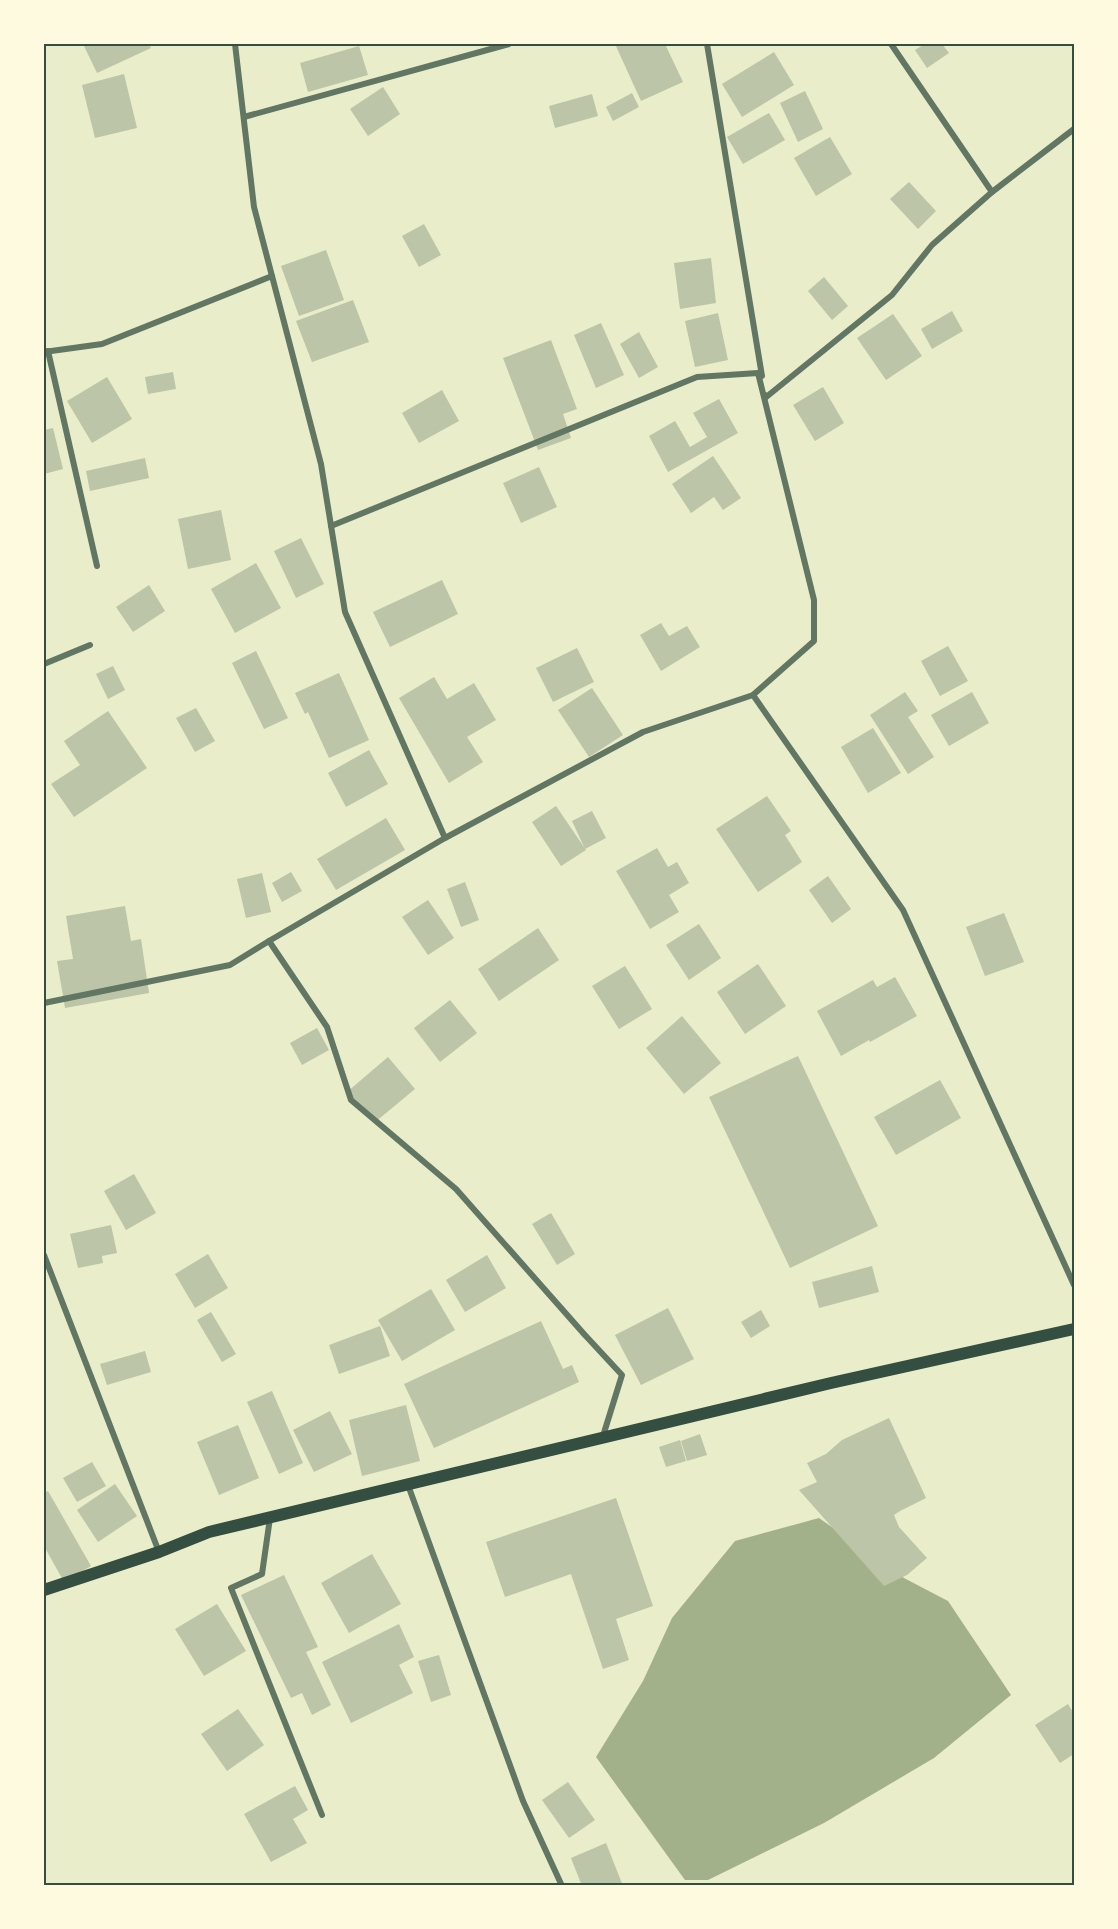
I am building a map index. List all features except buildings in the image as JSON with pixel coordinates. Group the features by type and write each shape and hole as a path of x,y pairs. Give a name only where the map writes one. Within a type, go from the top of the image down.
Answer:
{"main road":[{"path":"44,1590 209,1533 831,1383 1074,1329"}],"street":[{"path":"235,44 254,207 321,464 345,612 446,838"},
{"path":"244,117 509,44"},
{"path":"707,44 765,398"},
{"path":"891,44 992,192"},
{"path":"765,398 891,295 932,245 992,192 1074,129"},
{"path":"98,566 46,352 102,344 272,276"},
{"path":"44,1003 230,965 446,838 643,732 753,695 814,641 814,600 758,373 697,376 331,526"},
{"path":"44,664 90,645"},
{"path":"753,695 903,910 1074,1285"},
{"path":"268,941 327,1027 351,1100 456,1189 622,1375 603,1438"},
{"path":"44,1255 159,1552"},
{"path":"408,1485 523,1801 562,1886"},
{"path":"270,1518 262,1574 231,1588 322,1815"}],"shaded area":[{"path":"819,1518 904,1578 948,1601 1011,1695 934,1758 824,1823 708,1880 685,1880 596,1757 643,1681 672,1618 735,1541"}]}
